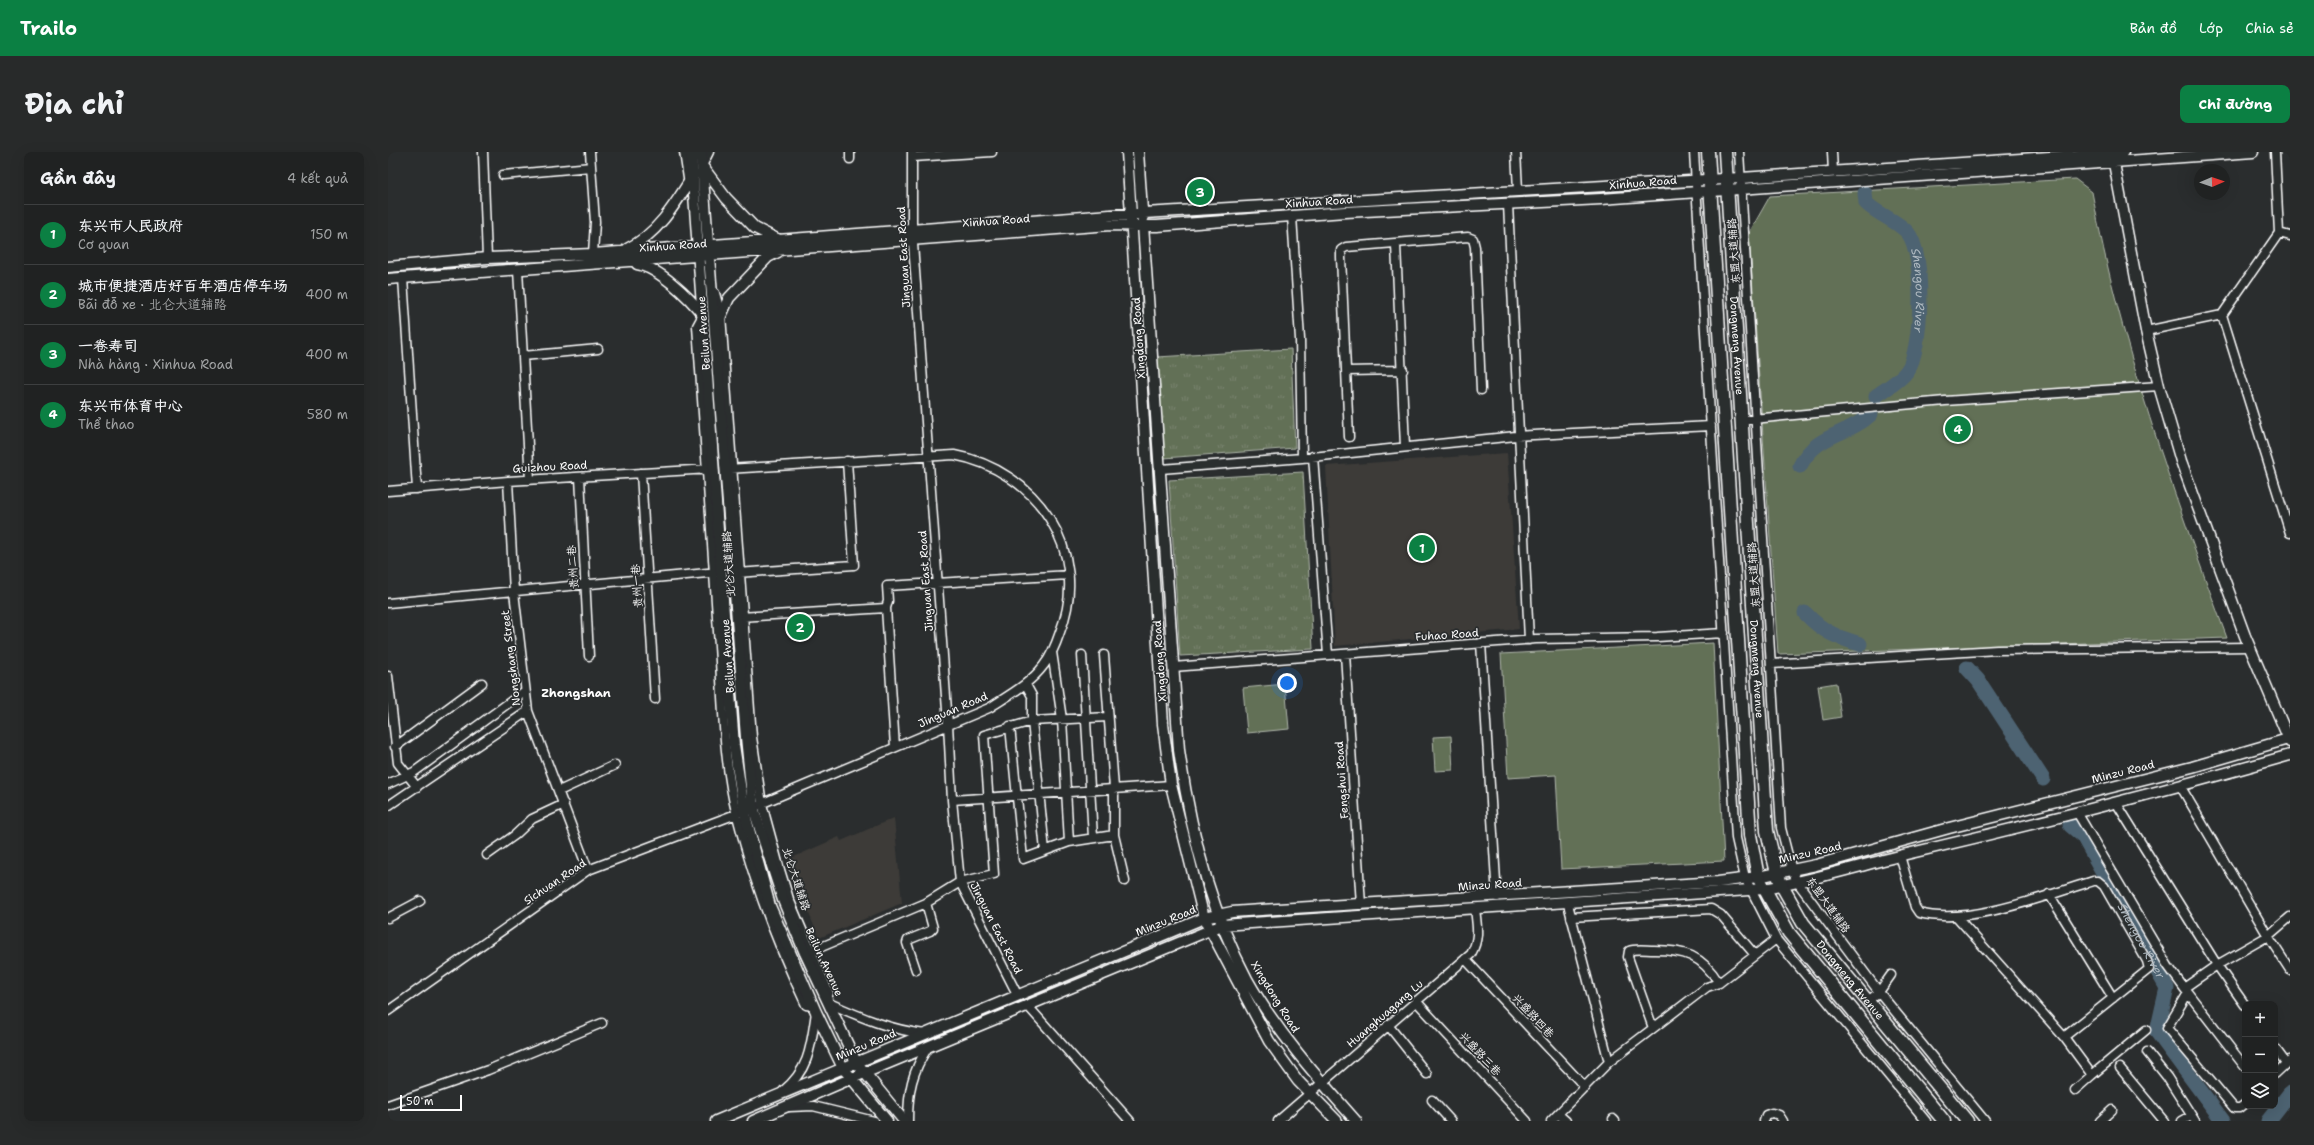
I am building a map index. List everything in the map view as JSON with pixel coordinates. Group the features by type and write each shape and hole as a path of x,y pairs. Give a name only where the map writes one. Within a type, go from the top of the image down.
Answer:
{"highway":[{"name":"Dongmeng Avenue","path":"1708,152 1750,835 1758,877 1789,933 1944,1121"},
{"name":"Dongmeng Avenue","path":"1725,152 1767,831 1776,873 1803,923 1967,1121"}],"main road":[{"name":"Beilun Avenue","path":"691,152 691,179 697,217 704,246 710,256 715,329 730,469 741,617 758,806 783,900 808,952 828,1001 856,1062 864,1074 904,1121"},
{"name":"Beilun Avenue","path":"701,152 704,246 699,256 710,469 717,572 740,813 770,906 814,1009 850,1079 887,1121"},
{"name":"Xingdong Road","path":"1127,152 1163,724 1171,784 1204,918 1269,1041 1298,1082 1310,1092 1337,1121"},
{"name":"Xingdong Road","path":"1138,152 1161,469 1166,587 1179,750 1183,781 1195,839 1217,914 1248,979 1296,1052 1356,1121"},
{"name":"Xinhua Road","path":"912,235 1110,225 1143,225 1508,204 1696,191 1710,185 2113,156 2123,152"},
{"name":"Xinhua Road","path":"1741,183 1833,172 2113,156 2253,152"},
{"path":"2113,156 2146,331 2158,386 2180,461 2250,647 2289,741"},
{"path":"702,166 726,198 755,228 781,245 729,298 715,329"},
{"path":"623,256 642,242 655,228 675,205 691,179"},
{"name":"Xinhua Road","path":"388,279 518,270 704,246 781,245 912,235 1131,214 1695,180 1710,185"},
{"name":"Xinhua Road","path":"388,267 487,258 593,254 623,256 710,256 781,245"},
{"path":"623,256 648,266 692,301 703,315"},
{"name":"Minzu Road","path":"716,1121 1017,994 1217,914 1260,910 1497,897 1758,877 1792,871 2289,741"},
{"name":"Minzu Road","path":"759,1120 782,1107 1210,929 1222,926 1568,904 1764,889 1798,883 1900,856 2078,814 2181,787 2290,755"}],"street":[{"path":"484,152 487,258"},
{"path":"590,152 595,222 593,254"},
{"path":"684,152 691,179"},
{"path":"702,166 709,152"},
{"path":"913,154 992,152"},
{"path":"1516,152 1518,190"},
{"path":"1694,152 1736,838 1745,878 1750,891 1776,939 1926,1121"},
{"name":"东盟大道辅路","path":"1739,152 1778,759 1781,828 1792,871 1798,883 1879,992 1985,1121"},
{"path":"1832,152 1833,172"},
{"path":"2146,331 2222,316 2279,233 2275,152"},
{"name":"Jinguan East Road","path":"913,154 912,235 948,724 952,800 960,882 1017,994"},
{"path":"503,175 591,167"},
{"path":"1508,204 1529,640"},
{"path":"1292,216 1300,339 1302,458"},
{"path":"2279,233 2290,236"},
{"path":"1348,437 1341,250 1346,247 1468,237 1473,239 1475,246 1481,390"},
{"path":"1396,244 1403,370 1405,447"},
{"path":"518,270 530,480"},
{"path":"403,278 416,488"},
{"path":"712,284 721,315 730,469"},
{"path":"2222,316 2290,533"},
{"path":"523,356 598,348"},
{"path":"1346,371 1403,370"},
{"path":"1742,420 1756,420 1945,401 2158,386"},
{"path":"1161,469 1302,458 1519,436 1711,426"},
{"name":"Jinguan Road","path":"730,469 928,456 954,455 971,458 1015,480 1038,502 1047,515 1063,546 1069,575 1070,593 1065,620 1052,652 1044,665 1026,685 990,708 948,724 758,806"},
{"path":"1313,456 1328,656"},
{"path":"738,573 854,565 847,461"},
{"name":"Guizhou Road","path":"388,491 508,481 710,469"},
{"name":"贵州一巷","path":"641,473 655,699"},
{"name":"贵州二巷","path":"580,477 589,656"},
{"name":"Nongshang Street","path":"508,481 514,592 528,710 588,870"},
{"path":"388,603 585,586 717,572"},
{"path":"895,747 886,608 888,601 887,586 1069,575"},
{"path":"741,617 886,608"},
{"name":"Fuhao Road","path":"1173,667 1529,640 1657,637 1724,633"},
{"path":"1481,644 1497,897"},
{"path":"1771,664 1997,650 2250,647"},
{"path":"1052,652 1062,719 1069,842"},
{"name":"Fengshui Road","path":"1345,654 1361,905"},
{"path":"1082,655 1093,837"},
{"path":"1104,655 1114,788 1114,835 1125,881"},
{"path":"388,676 398,763 417,787"},
{"path":"395,746 482,683"},
{"path":"1026,685 1032,696 1032,721 1045,851"},
{"path":"388,784 408,775 525,691"},
{"path":"388,806 528,710"},
{"path":"808,952 926,903 960,882 994,874 984,735 1010,726 1032,721 1108,717"},
{"path":"1010,726 1021,856 1026,859 1069,842 1093,837 1114,835"},
{"path":"1763,760 1778,759"},
{"path":"559,791 615,765"},
{"path":"952,800 1171,784"},
{"path":"2181,787 2268,936 2290,970"},
{"path":"487,855 515,835 532,819 564,804"},
{"path":"2117,804 2217,965 2242,1001"},
{"name":"Sichuan Road","path":"388,1011 588,870 758,806"},
{"path":"2078,814 2168,966 2242,1063"},
{"path":"1900,856 1919,913 1957,917 2049,894 2093,881 2098,881 2104,886 2149,965 2147,972 2064,1037"},
{"path":"2049,894 2113,998"},
{"path":"388,918 420,901"},
{"path":"916,970 907,943 908,940 930,932 933,928 926,903"},
{"path":"1568,904 1609,1062"},
{"name":"Huanghuagang Lu","path":"1278,1121 1465,959 1477,944 1479,935 1475,909"},
{"path":"1571,917 1711,909 1721,915 1755,955"},
{"path":"1957,917 2064,1037 2092,1075"},
{"path":"2242,1106 2234,1108 2169,1032 2168,1025 2186,990 2217,965 2268,936 2290,917"},
{"path":"1552,1121 1609,1062 1707,987 1718,983 1776,939"},
{"path":"1653,1028 1628,957 1629,951 1670,950 1687,953 1697,959 1714,975 1718,983"},
{"name":"兴盛路四巷","path":"1465,959 1584,1087"},
{"path":"1868,1001 1879,992 1891,975"},
{"path":"828,1001 869,1021 904,1031 925,1034"},
{"name":"兴盛路三巷","path":"1416,1001 1527,1121"},
{"path":"1027,1005 1130,1121"},
{"path":"777,1095 796,1080 804,1067 812,1043 814,1009"},
{"path":"388,1105 488,1070 602,1023"},
{"path":"1388,1025 1428,1074"},
{"path":"2075,1090 2146,1030"},
{"path":"908,1121 910,1084 918,1064 928,1046"},
{"path":"2276,1073 2288,1062 2278,1051"},
{"path":"2147,1052 2167,1077 2193,1118 2182,1121"},
{"path":"2120,1068 2164,1121"},
{"path":"1432,1100 1451,1121"},
{"path":"782,1107 813,1106 874,1121"},
{"path":"2100,1121 2112,1110"},
{"path":"1764,1121 1766,1115 1772,1112 1779,1115 1783,1121"},
{"path":"1558,1114 1566,1121"}],"shaded area":[{"path":"1507,453 1519,629 1335,646 1326,466"},
{"path":"894,818 902,903 819,938 787,860 839,837 841,841"}],"green space":[{"path":"2075,179 2092,192 2117,306 2133,362 2168,473 2227,638 1778,654 1749,233 1770,196"},
{"path":"1291,349 1295,448 1164,458 1157,357"},
{"path":"1303,472 1313,649 1180,656 1169,480"},
{"path":"1713,643 1724,861 1561,869 1556,775 1508,778 1501,654"},
{"path":"1836,683 1841,717 1823,720 1818,686"},
{"path":"1285,684 1289,729 1247,733 1243,688"},
{"path":"1451,736 1453,770 1435,771 1433,737"}],"waterway":[{"name":"Shengou River","path":"1865,193 1866,203 1904,228 1908,233 1913,244 1917,260 1919,280 1919,323 1912,360 1907,371 1901,378 1876,396"},
{"name":"Shengou River","path":"1800,466 1807,455 1823,441 1852,427 1871,414"},
{"name":"Shengou River","path":"1805,613 1818,625 1830,633 1860,644"},
{"name":"Shengou River","path":"1967,668 1978,680 2043,779"},
{"name":"Shengou River","path":"2070,825 2083,836 2167,988 2157,1032 2223,1121"},
{"path":"2268,1121 2290,1093"}],"place":[{"name":"一卷寿司","path":"1200,192"},
{"name":"东兴市体育中心","path":"1958,429"},
{"name":"东兴市人民政府","path":"1422,548"},
{"name":"城市便捷酒店好百年酒店停车场","path":"800,627"}],"district":[{"name":"Zhongshan","path":"576,693"}]}
